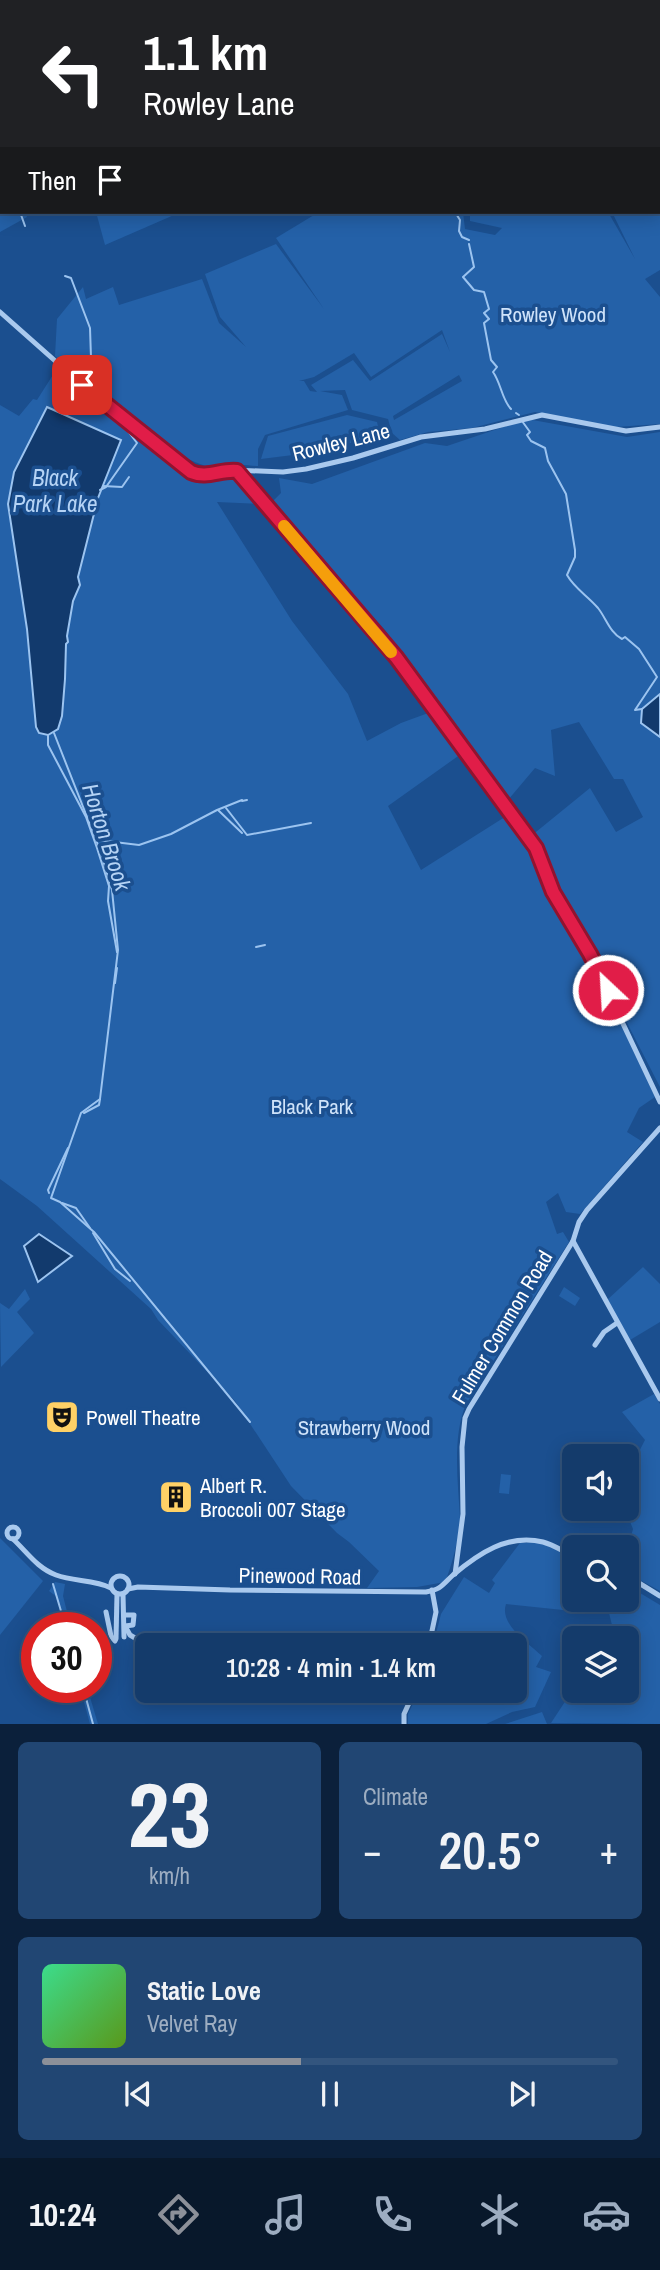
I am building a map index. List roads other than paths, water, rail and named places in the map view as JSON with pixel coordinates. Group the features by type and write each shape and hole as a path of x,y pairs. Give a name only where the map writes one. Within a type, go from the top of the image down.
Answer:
{"street":[{"name":"Rowley Lane","path":"0,312 97,398 191,472 204,476 227,471 283,472 306,469 421,437 485,429 542,415 626,431 660,428"},
{"path":"237,471 396,657 536,848 553,892 590,954 660,1102"},
{"name":"Fulmer Common Road","path":"455,1574 463,1514 462,1447 468,1409 573,1241 579,1222 587,1210 660,1128"},
{"path":"573,1241 660,1398"},
{"path":"595,1345 604,1332 617,1323"},
{"path":"56,1405 69,1418"},
{"path":"9,1535 15,1527 25,1554"},
{"path":"0,1529 17,1538 19,1533"},
{"path":"9,1535 25,1554 54,1574 100,1583 123,1592"},
{"path":"432,1633 436,1612 432,1590 444,1586 486,1550 507,1542 526,1539 545,1542 562,1550"},
{"path":"100,1583 120,1576 138,1587"},
{"path":"111,1588 113,1579"},
{"path":"112,1637 116,1640 127,1580"},
{"path":"639,1584 660,1596"},
{"name":"Pinewood Road","path":"123,1592 138,1587 289,1587 414,1592 432,1590"},
{"path":"123,1592 124,1637"},
{"path":"123,1612 125,1626 135,1638"},
{"path":"257,1634 229,1641 201,1643 231,1635 257,1634"},
{"path":"404,1724 404,1714 409,1703"}],"water":[{"name":"Black Park Lake","path":"47,407 121,440 98,498 78,577 80,585 73,601 66,644 62,716 58,729 48,735 39,733 36,727 27,629 8,504 14,472"},
{"path":"660,694 660,737 641,723 642,709"},
{"path":"39,1234 72,1256 38,1282 24,1246"}],"waterway":[{"name":"Horton Brook","path":"21,214 25,226"},
{"path":"456,214 460,220 459,231 462,237 469,240"},
{"path":"469,244 474,267 463,277 474,290 484,292 489,309 484,313 489,319 484,323 491,360 497,367 493,372 511,409"},
{"name":"Horton Brook","path":"65,276 71,278 90,328 92,388 100,398"},
{"name":"Horton Brook","path":"100,490 106,487 137,443 118,418"},
{"path":"522,421 530,432 527,435 531,441 545,448 548,461 566,494 575,550 575,557 567,575 598,608 614,633 622,639 625,637 639,649 657,677 635,710 642,709"},
{"path":"103,486 122,487 129,477"},
{"name":"Horton Brook","path":"54,733 100,850 112,890 118,950 100,1099 81,1113 51,1198 60,1202 94,1232 250,1422"},
{"name":"Horton Brook","path":"48,735 48,745 86,817 97,848 109,886 108,901 117,952"},
{"path":"98,840 139,845 171,834 217,810 247,800"},
{"path":"226,808 247,835 311,823"},
{"path":"218,810 242,833"},
{"path":"102,855 115,851"},
{"path":"110,886 126,889"},
{"path":"256,947 265,945"},
{"name":"Horton Brook","path":"115,983 117,968"},
{"name":"Horton Brook","path":"84,1113 99,1105 100,1099"},
{"name":"Horton Brook","path":"49,1193 68,1148"},
{"path":"62,1203 76,1208 90,1228"},
{"path":"93,1233 115,1269 130,1281"},
{"path":"53,1584 61,1612"},
{"path":"87,1703 93,1724"}],"place":[{"name":"Powell Theatre","path":"62,1417"},
{"name":"Albert R. Broccoli 007 Stage","path":"176,1497"}],"park label":[{"name":"Rowley Wood","path":"553,314"},
{"name":"Black Park","path":"312,1106"},
{"name":"Strawberry Wood","path":"364,1427"}]}
